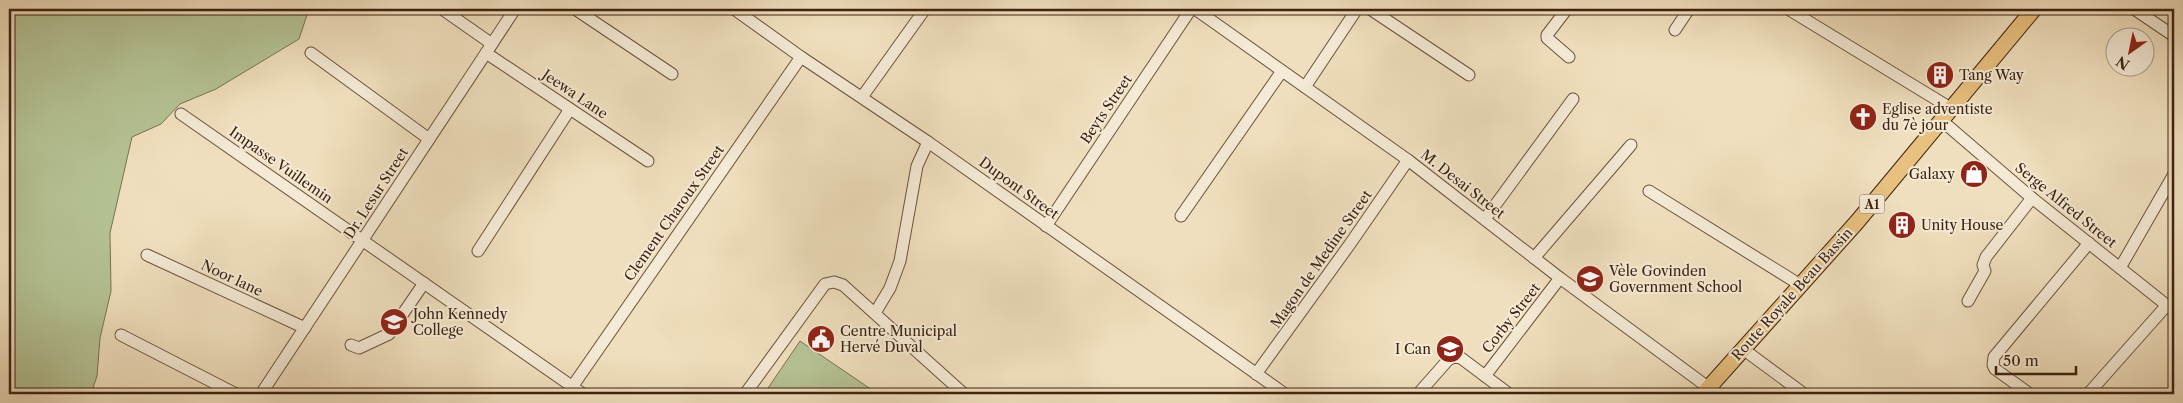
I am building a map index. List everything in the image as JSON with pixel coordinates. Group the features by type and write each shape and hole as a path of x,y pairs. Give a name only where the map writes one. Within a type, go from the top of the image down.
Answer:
{"main road":[{"name":"Route Royale Beau Bassin","path":"1706,391 1802,286 2034,9"}],"street":[{"name":"Jeewa Lane","path":"442,9 489,49 570,109 648,161"},
{"name":"Dr. Lesur Street","path":"261,394 515,9"},
{"path":"575,9 672,74"},
{"name":"Dupont Street","path":"734,9 801,57 928,142 1285,394"},
{"path":"862,97 925,9"},
{"name":"Beyts Street","path":"1046,226 1191,9"},
{"name":"M. Desai Street","path":"1194,9 1408,160 1706,391"},
{"path":"1305,87 1357,9"},
{"path":"1370,9 1469,75"},
{"path":"1567,9 1547,34 1547,38 1569,57"},
{"path":"1675,30 1689,9"},
{"path":"1788,9 1952,109"},
{"path":"2134,9 2174,36"},
{"path":"311,53 429,139"},
{"name":"Clement Charoux Street","path":"572,387 801,57"},
{"path":"1181,216 1282,71"},
{"path":"1484,219 1573,98"},
{"path":"478,251 570,109"},
{"name":"Impasse Vuillemin","path":"182,114 583,394"},
{"name":"Serge Alfred Street","path":"1941,120 2032,198 2170,308"},
{"path":"875,313 890,288 900,261 917,166 928,142"},
{"path":"1534,258 1631,146"},
{"name":"Magon de Medine Street","path":"1256,374 1408,160"},
{"path":"2120,268 2174,174"},
{"path":"1649,191 1802,286"},
{"path":"1968,301 1984,275 1986,257 2032,198"},
{"path":"2030,394 1995,369 1993,365 1994,357 2089,243"},
{"name":"Noor lane","path":"147,255 305,328"},
{"name":"Corby Street","path":"1485,376 1560,278"},
{"path":"745,394 825,284 834,282 843,285 964,394"},
{"path":"351,345 360,348 389,334 424,283"},
{"path":"2088,394 2170,308"},
{"path":"120,335 236,394"},
{"path":"1743,349 1804,394"},
{"path":"1418,394 1448,360 1454,358 1461,358 1509,394"}],"green space":[{"path":"9,9 309,9 299,39 216,89 180,104 161,124 132,137 110,233 111,291 100,338 97,376 91,394 9,394"},
{"path":"800,341 878,394 764,394"}],"place":[{"name":"Tang Way","path":"1940,75"},
{"name":"Eglise adventiste du 7è jour","path":"1863,117"},
{"name":"Galaxy","path":"1974,174"},
{"name":"Unity House","path":"1902,225"},
{"name":"Vèle Govinden Government School","path":"1590,279"},
{"name":"John Kennedy College","path":"394,322"},
{"name":"Centre Municipal Hervé Duval","path":"821,339"},
{"name":"I Can","path":"1450,349"}]}
